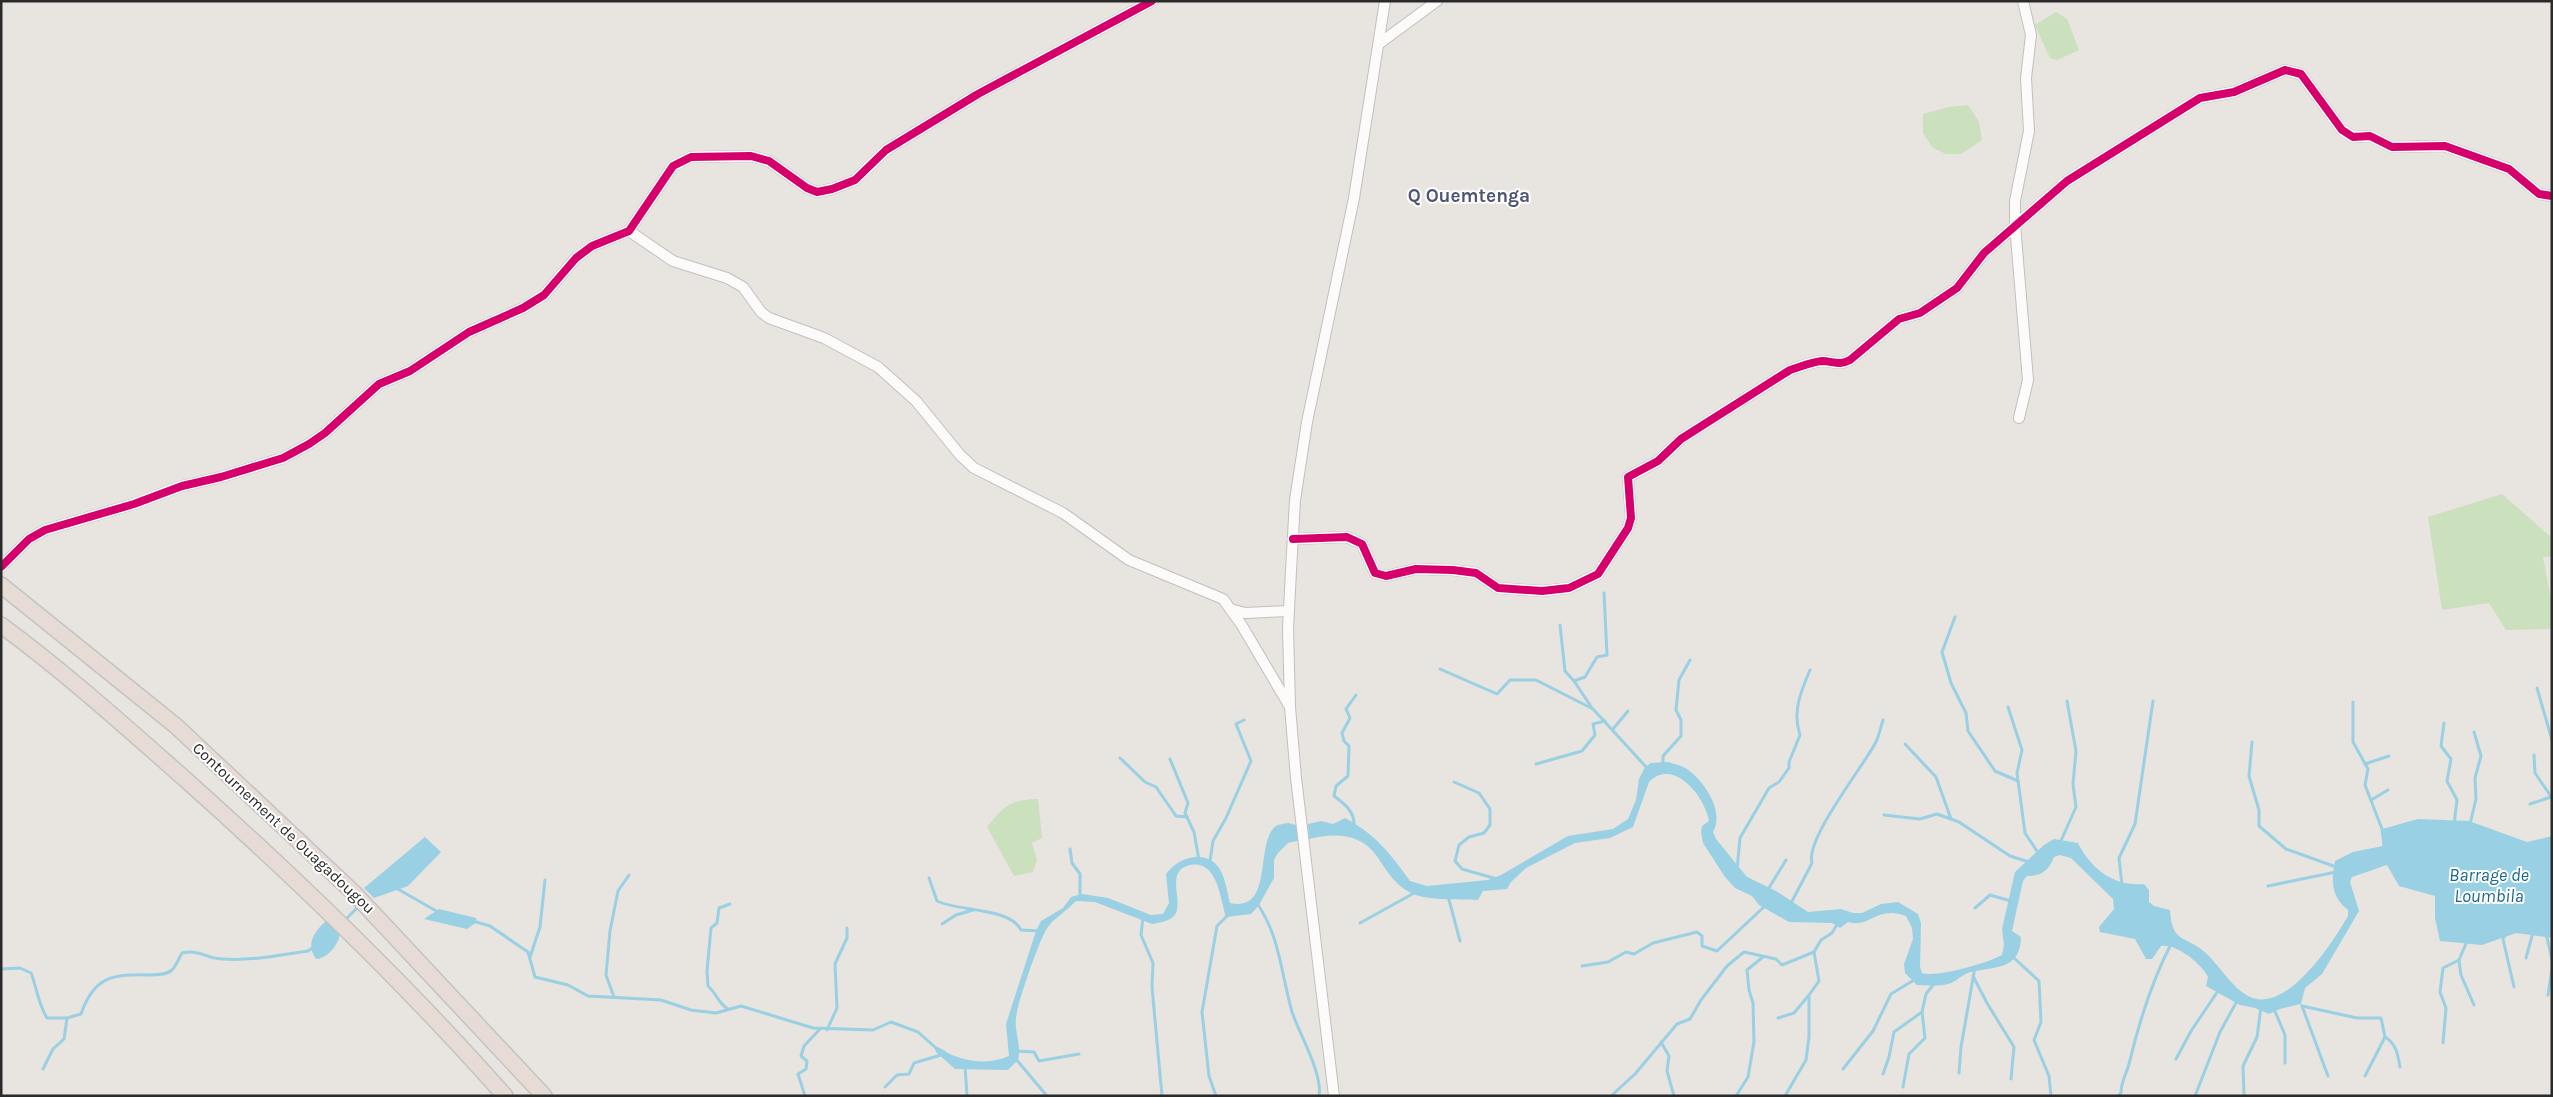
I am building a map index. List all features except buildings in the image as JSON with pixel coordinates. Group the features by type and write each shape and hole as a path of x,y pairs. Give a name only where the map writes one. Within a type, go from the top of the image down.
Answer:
{"highway":[{"name":"Contournement de Ouagadougou","path":"1,585 176,726 354,893 374,912 544,1096"},
{"name":"Contournement de Ouagadougou","path":"1,625 130,730 272,856 350,932 505,1096"}],"street":[{"path":"1,566 29,539 45,530 134,504 182,486 221,477 283,458 325,433 379,384 410,371 469,332 523,308 544,295 576,258 592,246 630,230 672,166 691,157 750,156 769,161 807,188 817,192 832,190 855,180 886,150 962,104 1152,1"},
{"path":"1334,1096 1290,707 1289,611 1296,500 1307,422 1354,198 1380,43 1385,1"},
{"path":"1380,43 1437,1"},
{"path":"2020,418 2028,380 2015,225 2015,201 2029,131 2026,78 2030,35 2023,1"},
{"path":"1293,539 1347,537 1362,544 1375,574 1386,576 1416,569 1453,570 1476,573 1498,588 1542,591 1569,588 1598,574 1628,528 1631,518 1628,477 1632,473 1658,462 1681,440 1790,370 1816,362 1823,361 1841,364 1850,360 1899,319 1920,313 1957,288 1984,253 2067,181 2200,98 2234,92 2284,70 2301,74 2342,130 2353,136 2370,136 2392,147 2445,146 2509,169 2539,194 2552,196"},
{"path":"630,230 673,261 727,278 743,287 761,312 769,318 824,338 878,366 916,401 960,455 974,468 1063,513 1102,544 1129,560 1206,590 1223,599 1290,707"},
{"path":"1230,609 1245,613 1289,611"}],"green space":[{"path":"2056,12 2067,19 2079,50 2057,60 2050,58 2035,25"},
{"path":"1968,105 1979,122 1982,140 1961,154 1946,154 1933,148 1923,133 1923,114 1949,107"},
{"path":"2502,494 2552,538 2552,557 2543,557 2552,606 2552,629 2506,630 2489,603 2442,610 2428,517"},
{"path":"1038,799 1042,838 1032,843 1037,860 1033,872 1014,876 987,827 1003,809 1013,803"}],"water":[{"name":"Barrage de Loumbila","path":"1668,762 1687,769 1706,789 1715,806 1716,824 1713,832 1716,839 1747,877 1776,891 1808,912 1841,909 1853,913 1862,913 1881,904 1898,902 1918,914 1921,923 1920,967 1922,973 1929,974 1962,969 2002,955 2004,945 2002,929 2015,872 2044,845 2054,839 2078,843 2090,861 2113,879 2123,883 2144,884 2149,890 2149,902 2154,906 2170,910 2171,921 2177,935 2208,955 2242,992 2248,996 2263,999 2278,996 2307,973 2320,958 2348,916 2348,910 2342,905 2335,894 2333,875 2335,861 2353,852 2383,846 2382,829 2418,819 2469,821 2527,842 2552,836 2552,938 2516,933 2482,945 2440,941 2435,918 2435,896 2399,886 2387,865 2352,877 2350,882 2359,911 2322,974 2305,988 2301,1004 2269,1014 2255,1008 2240,1005 2206,986 2208,977 2205,972 2181,951 2161,946 2152,959 2146,959 2135,939 2100,932 2099,927 2114,909 2113,899 2071,858 2060,855 2054,857 2044,871 2037,875 2027,876 2023,881 2012,931 2021,937 2020,948 2012,961 1998,967 1968,973 1947,984 1917,985 1905,973 1904,964 1913,939 1912,928 1906,916 1887,913 1862,922 1848,922 1840,928 1832,923 1789,922 1759,905 1752,896 1735,888 1725,877 1703,843 1702,826 1709,821 1701,801 1687,783 1678,777 1668,774 1659,776 1649,782 1633,827 1610,838 1575,843 1526,868 1511,882 1507,889 1483,891 1478,900 1433,898 1416,895 1399,884 1370,848 1362,842 1346,836 1327,836 1309,839 1308,824 1321,821 1333,824 1345,818 1356,824 1382,845 1410,881 1427,886 1488,880 1501,875 1568,836 1613,829 1628,819 1636,800 1639,779 1645,767 1651,763"},
{"path":"1288,823 1300,826 1301,840 1288,843 1278,853 1274,860 1274,878 1259,905 1251,914 1226,917 1216,881 1205,867 1197,865 1187,866 1177,875 1177,911 1172,918 1164,921 1152,924 1095,902 1076,901 1048,927 1035,956 1017,1010 1018,1060 1008,1070 955,1069 936,1052 934,1046 959,1058 980,1062 1009,1056 1006,1024 1036,931 1041,921 1063,908 1071,897 1082,894 1108,898 1151,915 1163,914 1169,903 1166,874 1179,862 1196,857 1212,861 1217,866 1224,879 1230,903 1244,903 1253,897 1259,887 1270,834 1276,826"},
{"path":"425,837 441,852 408,886 374,898 364,888"},
{"path":"439,909 476,918 477,922 467,929 424,919"},
{"path":"327,920 340,934 339,938 328,954 316,959 311,943 315,933"}],"waterway":[{"path":"1592,708 1574,681 1585,677 1597,657 1607,655 1604,593"},
{"path":"1955,617 1942,652 1951,683 1966,713 1968,731 1995,771 2018,781"},
{"path":"1560,625 1565,671 1574,681"},
{"path":"1663,765 1663,756 1681,736 1681,720 1676,710 1679,680 1690,660"},
{"path":"1440,669 1497,694 1510,680 1536,680 1593,709 1648,769"},
{"path":"1737,870 1740,838 1769,788 1779,782 1789,768 1789,762 1800,735 1797,710 1810,670"},
{"path":"2537,688 2552,740"},
{"path":"1354,826 1351,812 1334,796 1336,786 1348,776 1349,746 1344,741 1342,733 1350,718 1346,709 1356,695"},
{"path":"2060,843 2076,807 2073,784 2076,751 2067,701"},
{"path":"2122,885 2119,858 2135,824 2153,701"},
{"path":"2353,702 2353,742 2368,769 2365,785 2382,829 2384,846"},
{"path":"2008,707 2022,750 2017,773 2025,833 2039,854"},
{"path":"1613,729 1628,711"},
{"path":"1210,861 1213,841 1226,818 1251,761 1236,724 1244,720"},
{"path":"1790,905 1812,863 1812,852 1817,837 1836,803 1876,742 1883,720"},
{"path":"1536,764 1582,751 1595,735 1593,724 1605,721"},
{"path":"2444,723 2441,746 2451,759 2447,781 2457,800 2454,825"},
{"path":"2470,824 2476,799 2475,778 2481,756 2474,732"},
{"path":"2252,742 2249,776 2259,810 2259,826 2286,849 2336,867"},
{"path":"1905,744 1936,777 1951,819"},
{"path":"2534,755 2535,773 2552,798"},
{"path":"2365,764 2389,756"},
{"path":"1120,758 1145,782 1156,787 1176,816 1187,817"},
{"path":"1170,759 1188,803 1185,813 1194,832 1199,860"},
{"path":"1454,782 1479,793 1490,809 1490,825 1484,833 1469,837 1459,845 1455,861 1462,869 1497,879"},
{"path":"2371,800 2388,790"},
{"path":"2530,804 2551,797"},
{"path":"1884,815 1920,819 1937,814 1959,822 2010,856 2029,862"},
{"path":"1070,849 1072,863 1080,874 1080,897"},
{"path":"1767,891 1786,860"},
{"path":"2268,886 2336,872"},
{"path":"614,997 606,975 610,931 618,891 629,875"},
{"path":"929,878 937,901 1006,917 1021,930 1040,931"},
{"path":"530,957 540,927 545,880"},
{"path":"396,888 438,912"},
{"path":"1360,923 1416,892"},
{"path":"1975,908 1990,895 2011,901"},
{"path":"1448,896 1460,941"},
{"path":"1257,903 1271,929 1292,1012 1314,1065 1319,1096"},
{"path":"728,1009 708,986 707,971 711,928 717,923 719,908 730,904"},
{"path":"343,922 360,905"},
{"path":"1582,966 1608,962 1626,952 1634,954 1653,943 1697,932 1702,936 1702,946 1717,951 1766,905"},
{"path":"942,924 956,915 973,910"},
{"path":"1216,1096 1209,1076 1202,1012 1217,926 1227,916"},
{"path":"1143,917 1141,935 1153,963 1152,987 1162,1096"},
{"path":"473,921 490,926 528,952 535,977 568,985 588,996 661,1000 691,1010 716,1013 741,1006 813,1028 873,1030 891,1022 918,1032 936,1048"},
{"path":"1611,1096 1635,1074 1677,1024 1690,1019 1701,1000 1727,966 1744,952 1776,959 1782,965 1814,952 1821,940 1832,933 1838,923"},
{"path":"827,1030 837,1008 835,964 847,938 847,928"},
{"path":"2526,958 2533,932"},
{"path":"2546,933 2552,960"},
{"path":"2506,934 2503,939 2514,987"},
{"path":"2443,1043 2446,1008 2440,992 2443,968 2459,960 2468,939"},
{"path":"2118,1096 2121,1093 2146,1003 2157,973 2171,944"},
{"path":"1,969 20,968 31,973 47,1018 67,1018 81,1014 92,992 107,980 125,975 167,973 172,970 182,953 194,952 217,959 245,959 308,951 314,947"},
{"path":"1785,1096 1806,1060 1809,1037 1809,995 1819,981 1814,952"},
{"path":"1736,1096 1748,1077 1754,1042 1753,1003 1749,990 1747,970 1763,957"},
{"path":"2013,957 2039,981 2041,1022 2034,1040 2049,1076 2051,1096"},
{"path":"2459,961 2461,975 2474,1005"},
{"path":"1959,1073 1961,1047 1975,967"},
{"path":"2548,995 2552,969"},
{"path":"1973,976 2014,1047 2011,1079"},
{"path":"1843,1069 1873,1031 1891,994 1914,980"},
{"path":"1883,1074 1894,1032 1922,1012 1926,994 1936,981"},
{"path":"2176,1059 2191,1031 2218,991"},
{"path":"1778,1018 1794,1013 1809,995"},
{"path":"2195,1096 2220,1032 2237,1001"},
{"path":"2302,1006 2357,1018 2381,1018 2385,1037 2365,1076"},
{"path":"2302,1006 2328,1076"},
{"path":"2244,1096 2243,1066 2257,1037 2261,1007"},
{"path":"2274,1009 2285,1035 2285,1063"},
{"path":"1903,1087 1909,1054 1925,1038 1922,1012"},
{"path":"43,1069 53,1049 64,1039 67,1018"},
{"path":"805,1096 798,1074 806,1069 807,1061 801,1056 804,1046 820,1029"},
{"path":"2385,1037 2394,1046 2400,1067"},
{"path":"1661,1042 1669,1056 1667,1071 1674,1096"},
{"path":"1015,1051 1034,1052 1039,1061 1079,1054"},
{"path":"885,1087 897,1075 909,1074 914,1063 941,1055"},
{"path":"1015,1058 1047,1096"},
{"path":"965,1066 967,1096"}],"cycle path":[{"path":"1,567 29,539 45,530 134,504 182,486 221,477 283,458 309,444 325,433 379,384 410,371 469,332 523,308 544,295 576,258 592,246 629,231 673,166 691,157 751,156 769,161 807,188 817,192 832,189 855,180 886,150 978,94 1152,1"},
{"path":"1293,539 1347,537 1362,544 1375,573 1386,576 1416,569 1453,570 1476,573 1498,588 1542,591 1569,588 1598,574 1628,528 1631,518 1628,477 1658,461 1681,439 1790,370 1810,363 1826,361 1839,363 1850,360 1899,319 1920,313 1957,288 1984,253 2067,181 2200,98 2234,92 2285,70 2301,74 2342,130 2353,137 2370,136 2392,147 2445,146 2509,169 2539,194 2552,196"}],"district":[{"name":"Q Ouemtenga","path":"1469,196"}]}
